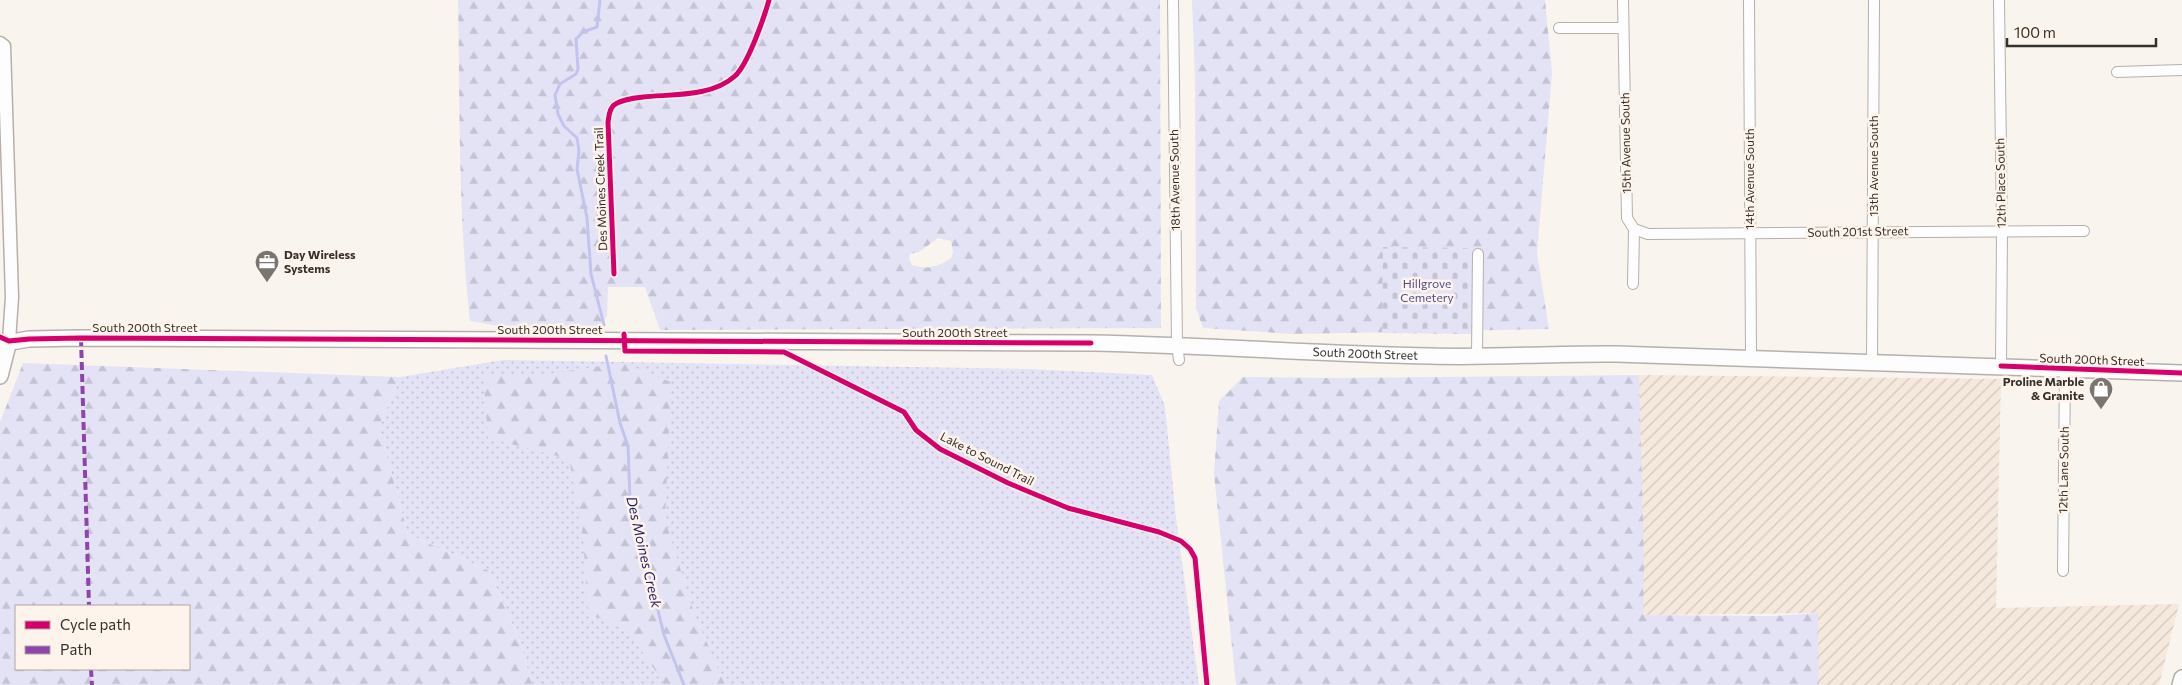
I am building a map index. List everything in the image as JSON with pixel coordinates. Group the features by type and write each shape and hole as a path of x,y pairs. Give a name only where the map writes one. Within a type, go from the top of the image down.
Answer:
{"main road":[{"name":"South 200th Street","path":"3,341 29,339 204,338 1177,344 1354,354 1476,356 1560,353 1872,361 2182,373"},
{"path":"0,376 3,341"},
{"path":"2180,685 2182,678"}],"street":[{"name":"18th Avenue South","path":"1174,0 1177,344 1179,360"},
{"name":"15th Avenue South","path":"1623,0 1627,218 1634,229 1633,284"},
{"name":"14th Avenue South","path":"1749,0 1752,358"},
{"name":"13th Avenue South","path":"1872,361 1874,0"},
{"name":"12th Place South","path":"1999,0 2002,231 2001,366"},
{"path":"1559,28 1623,28"},
{"path":"0,43 4,46 12,297 3,341"},
{"path":"2117,72 2182,70"},
{"name":"South 201st Street","path":"1634,229 1648,234 2084,230"},
{"path":"1476,356 1478,254"},
{"name":"12th Lane South","path":"2063,571 2065,369"}],"shaded area":[{"path":"1639,375 2001,379 1996,608 2179,604 2159,685 1819,685 1817,613 1643,615"}],"green space":[{"path":"458,0 1160,0 1161,328 660,330 645,287 608,287 607,316 599,328 504,327 470,321 461,201","holes":["938,238 951,241 953,252 951,258 928,267 912,265 909,259 910,254 919,252"]},
{"path":"1192,0 1545,0 1552,73 1537,253 1549,329 1293,334 1203,328 1196,308 1195,79"},
{"name":"Hillgrove Cemetery","path":"1383,247 1472,248 1471,334 1382,333"},
{"path":"503,360 1029,369 1152,375 1165,406 1176,518 1199,685 532,685 520,642 489,571 408,534 379,427 400,377"},
{"path":"23,363 400,377 379,427 408,534 489,571 520,642 532,685 0,685 0,422"},
{"path":"623,363 671,382 665,519 693,610 725,685 665,685 628,631 588,613 583,535 569,459 488,438 483,374 540,375"},
{"path":"1639,375 1644,564 1643,615 1773,616 1818,613 1819,685 1236,685 1214,474 1219,401 1243,377"}],"waterway":[{"name":"Des Moines Creek","path":"600,0 597,27 583,32 576,39 578,69 576,74 560,84 555,95 558,114 564,126 577,138 579,151 577,169 587,218 591,274 604,325"},
{"name":"Des Moines Creek","path":"606,356 620,423 628,446 630,500 636,529 645,557 664,635 684,685"}],"marked path":[{"path":"81,338 89,605"},
{"path":"91,670 92,685"}],"cycle path":[{"name":"Des Moines Creek Trail","path":"614,274 608,122 611,108 617,103 628,99 691,93 715,88 726,83 735,76 745,62 769,0"},
{"name":"Lake to Sound Trail","path":"624,334 625,351 784,352 904,412 916,430 940,449 1008,483 1068,508 1159,532 1181,541 1190,549 1195,558 1207,685"},
{"path":"0,337 9,341 81,338 1091,343"},
{"path":"2001,366 2182,373"}],"place":[{"name":"Day Wireless Systems","path":"267,283"},
{"name":"Proline Marble & Granite","path":"2101,410"}]}
